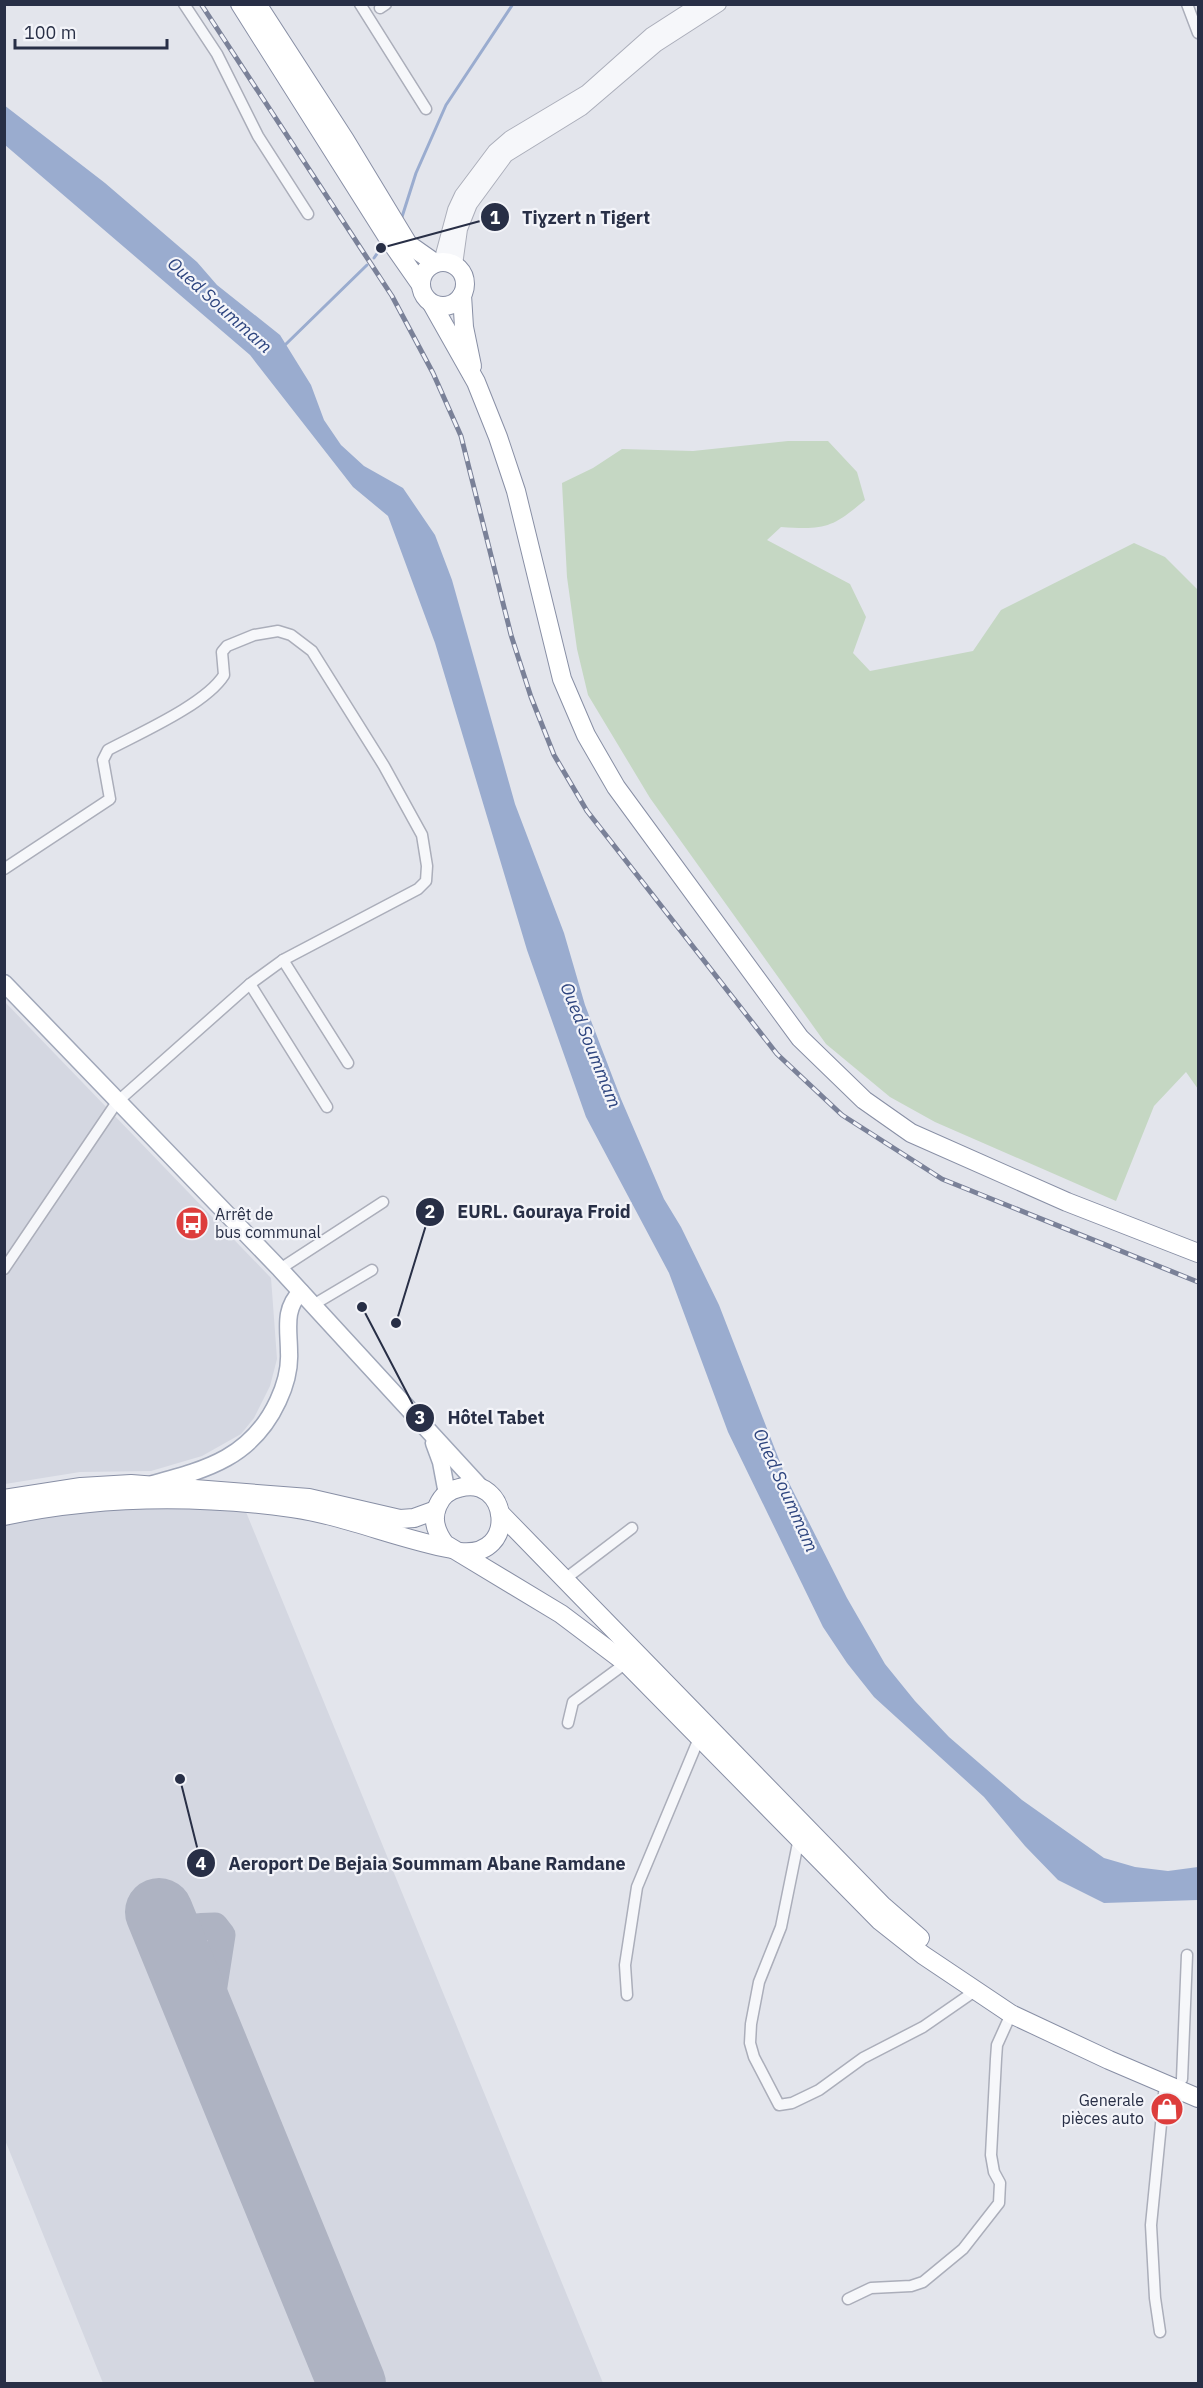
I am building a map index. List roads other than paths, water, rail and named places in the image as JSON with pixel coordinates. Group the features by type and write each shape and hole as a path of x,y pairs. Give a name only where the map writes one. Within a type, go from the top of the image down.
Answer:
{"highway":[{"path":"240,4 386,235 421,285 424,296 432,304 476,382"},
{"path":"257,4 345,140 408,244 464,278 462,295 468,351 476,382 516,491 549,634 562,679 586,735 616,787 800,1038 864,1100 911,1133 1067,1202 1198,1253"},
{"path":"421,285 426,270 443,264"},
{"path":"432,304 449,306 462,295"},
{"path":"4,1499 81,1487 148,1485 309,1498 400,1519 414,1518 436,1510"},
{"path":"1182,2082 1011,2014 975,1991 880,1921 626,1663 561,1614 473,1563 439,1537 436,1528 436,1510 447,1494 464,1486 483,1490 491,1496 501,1513 882,1905 926,1943 968,1974 1028,2011 1182,2082 1198,2098"},
{"path":"4,1516 76,1503 148,1500 281,1507 345,1520 415,1541 456,1550 479,1551 494,1540 499,1532 501,1513"}],"main road":[{"path":"4,983 280,1269 483,1490"},
{"path":"148,1485 207,1468 249,1444 258,1435 283,1391 290,1360 288,1312 291,1303 301,1292"},
{"path":"432,1437 441,1461 447,1494"}],"street":[{"path":"184,4 217,54 258,136 308,214"},
{"path":"360,4 426,109"},
{"path":"443,264 455,210 462,195 495,151 510,138 587,92 651,34 699,4"},
{"path":"443,264 457,241 470,204 506,155 582,108 657,44 719,4"},
{"path":"1187,4 1198,33"},
{"path":"4,869 110,799 103,760 108,750 182,710 219,683 224,675 222,652 227,646 254,635 278,631 291,635 312,651 384,766 422,835 427,866 426,881 418,889 283,960 250,984 117,1102 4,1269"},
{"path":"283,960 348,1063"},
{"path":"250,984 327,1107"},
{"path":"280,1269 383,1202"},
{"path":"313,1305 372,1270"},
{"path":"565,1579 632,1528"},
{"path":"568,1723 573,1702 626,1663"},
{"path":"627,1995 626,1965 637,1887 700,1736"},
{"path":"799,1839 781,1927 759,1982 751,2024 750,2043 754,2056 779,2105 792,2103 819,2090 863,2058 923,2027 975,1991"},
{"path":"1160,2332 1155,2298 1151,2225 1182,2082 1187,1955"},
{"path":"848,2299 870,2288 911,2286 923,2282 963,2249 999,2203 1000,2183 991,2164 996,2059 997,2045 1011,2014"}],"water":[{"name":"Oued Soummam","path":"4,105 105,183 197,262 217,285 280,335 311,385 324,420 341,445 364,466 403,488 435,535 452,580 515,804 564,933 585,1005 621,1099 664,1199 681,1227 719,1305 785,1475 847,1598 885,1664 915,1701 949,1737 1022,1800 1104,1858 1135,1867 1168,1871 1198,1867 1198,1900 1104,1903 1058,1880 1025,1846 984,1797 874,1697 847,1663 823,1627 728,1432 669,1273 586,1117 527,950 435,643 388,516 353,487 250,355 5,145"}],"waterway":[{"path":"401,220 416,173 446,105 513,4"},
{"path":"374,258 381,248"},
{"name":"Oued Soummam","path":"285,345 367,265"}],"railway":[{"path":"201,4 392,296 433,373 461,436 511,635 531,697 554,755 587,811 777,1054 842,1115 942,1179 1198,1282"}],"place":[{"name":"Tiɣzert n Tigert","path":"381,248"},
{"name":"Arrêt de bus communal","path":"192,1223"},
{"name":"Hôtel Tabet","path":"362,1307"},
{"name":"EURL. Gouraya Froid","path":"396,1323"},
{"name":"Aeroport De Bejaia Soummam Abane Ramdane","path":"180,1779"},
{"name":"Generale pièces auto","path":"1167,2109"}]}
